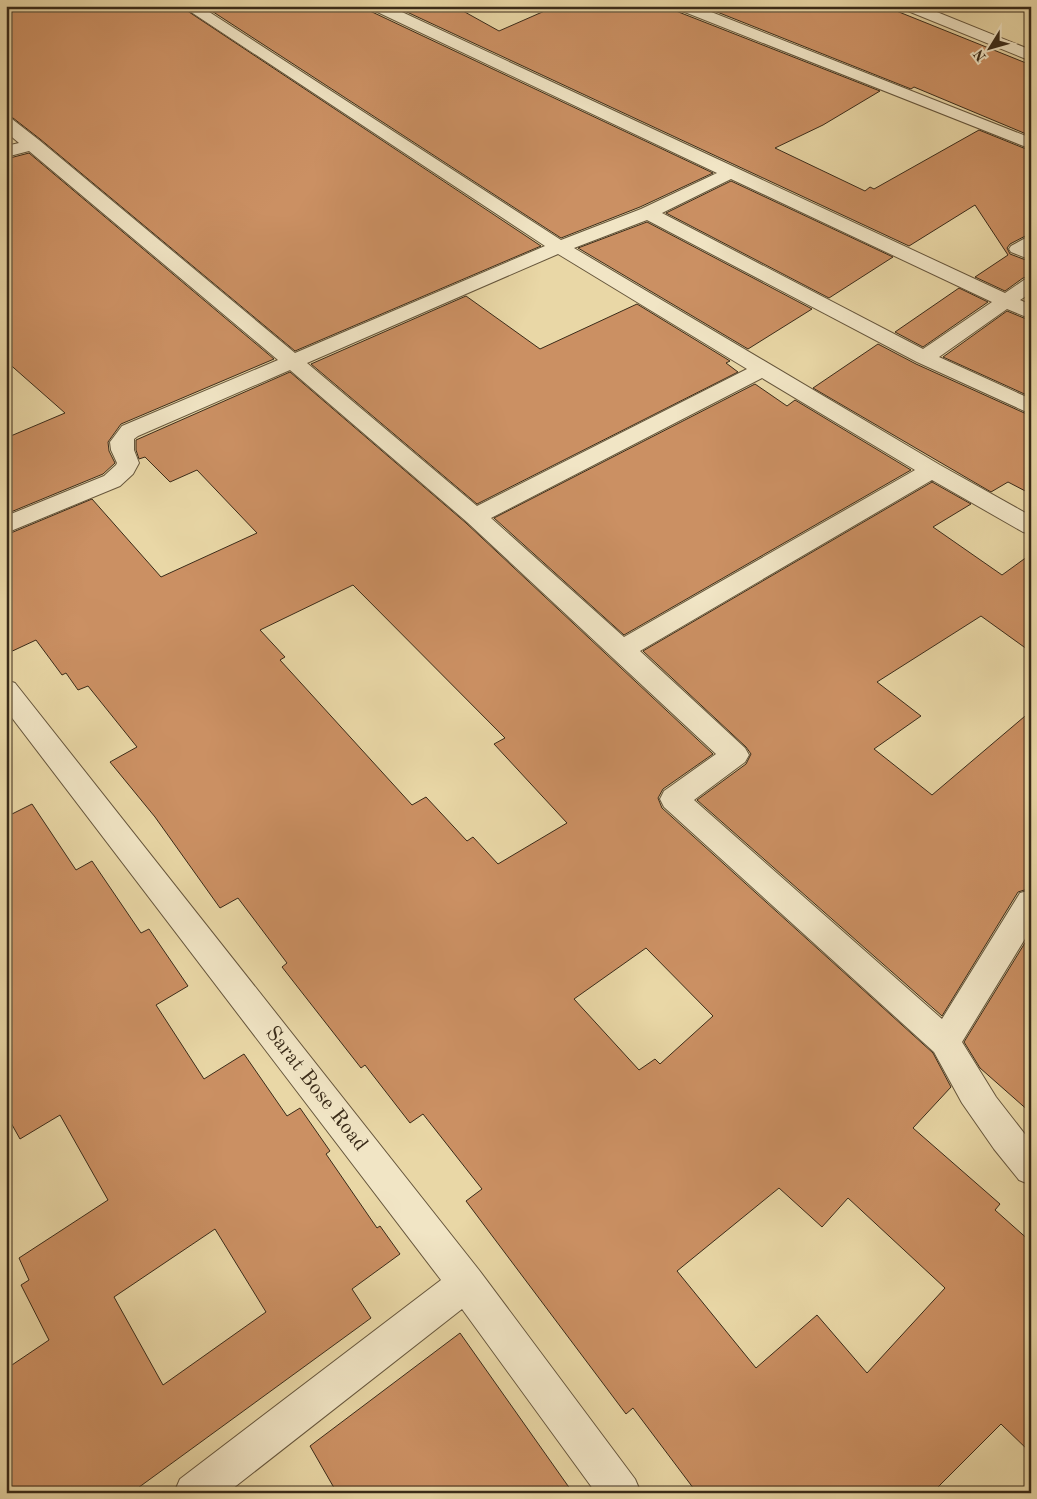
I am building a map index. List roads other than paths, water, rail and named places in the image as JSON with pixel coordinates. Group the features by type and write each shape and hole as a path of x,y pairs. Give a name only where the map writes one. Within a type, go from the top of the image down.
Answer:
{"street":[{"path":"189,6 559,247 932,470 1031,526"},
{"path":"376,6 1031,313"},
{"path":"682,6 1031,144"},
{"path":"908,6 1031,56"},
{"path":"6,123 293,362 475,517 735,755 674,800 945,1042 969,1087 1008,1142 1031,1168"},
{"path":"6,152 33,144"},
{"path":"6,525 112,482 125,469 128,463 120,445 121,439 130,431 559,247 648,213 730,173"},
{"path":"648,213 924,358 1031,407"},
{"path":"924,358 1031,284"},
{"path":"475,517 762,369"},
{"path":"622,650 932,470"},
{"name":"Sarat Bose Road","path":"6,690 466,1283 621,1493"},
{"path":"945,1042 1031,902"},
{"path":"194,1493 466,1283"}],"lane":[{"path":"1031,239 1016,249 1031,256"}]}
